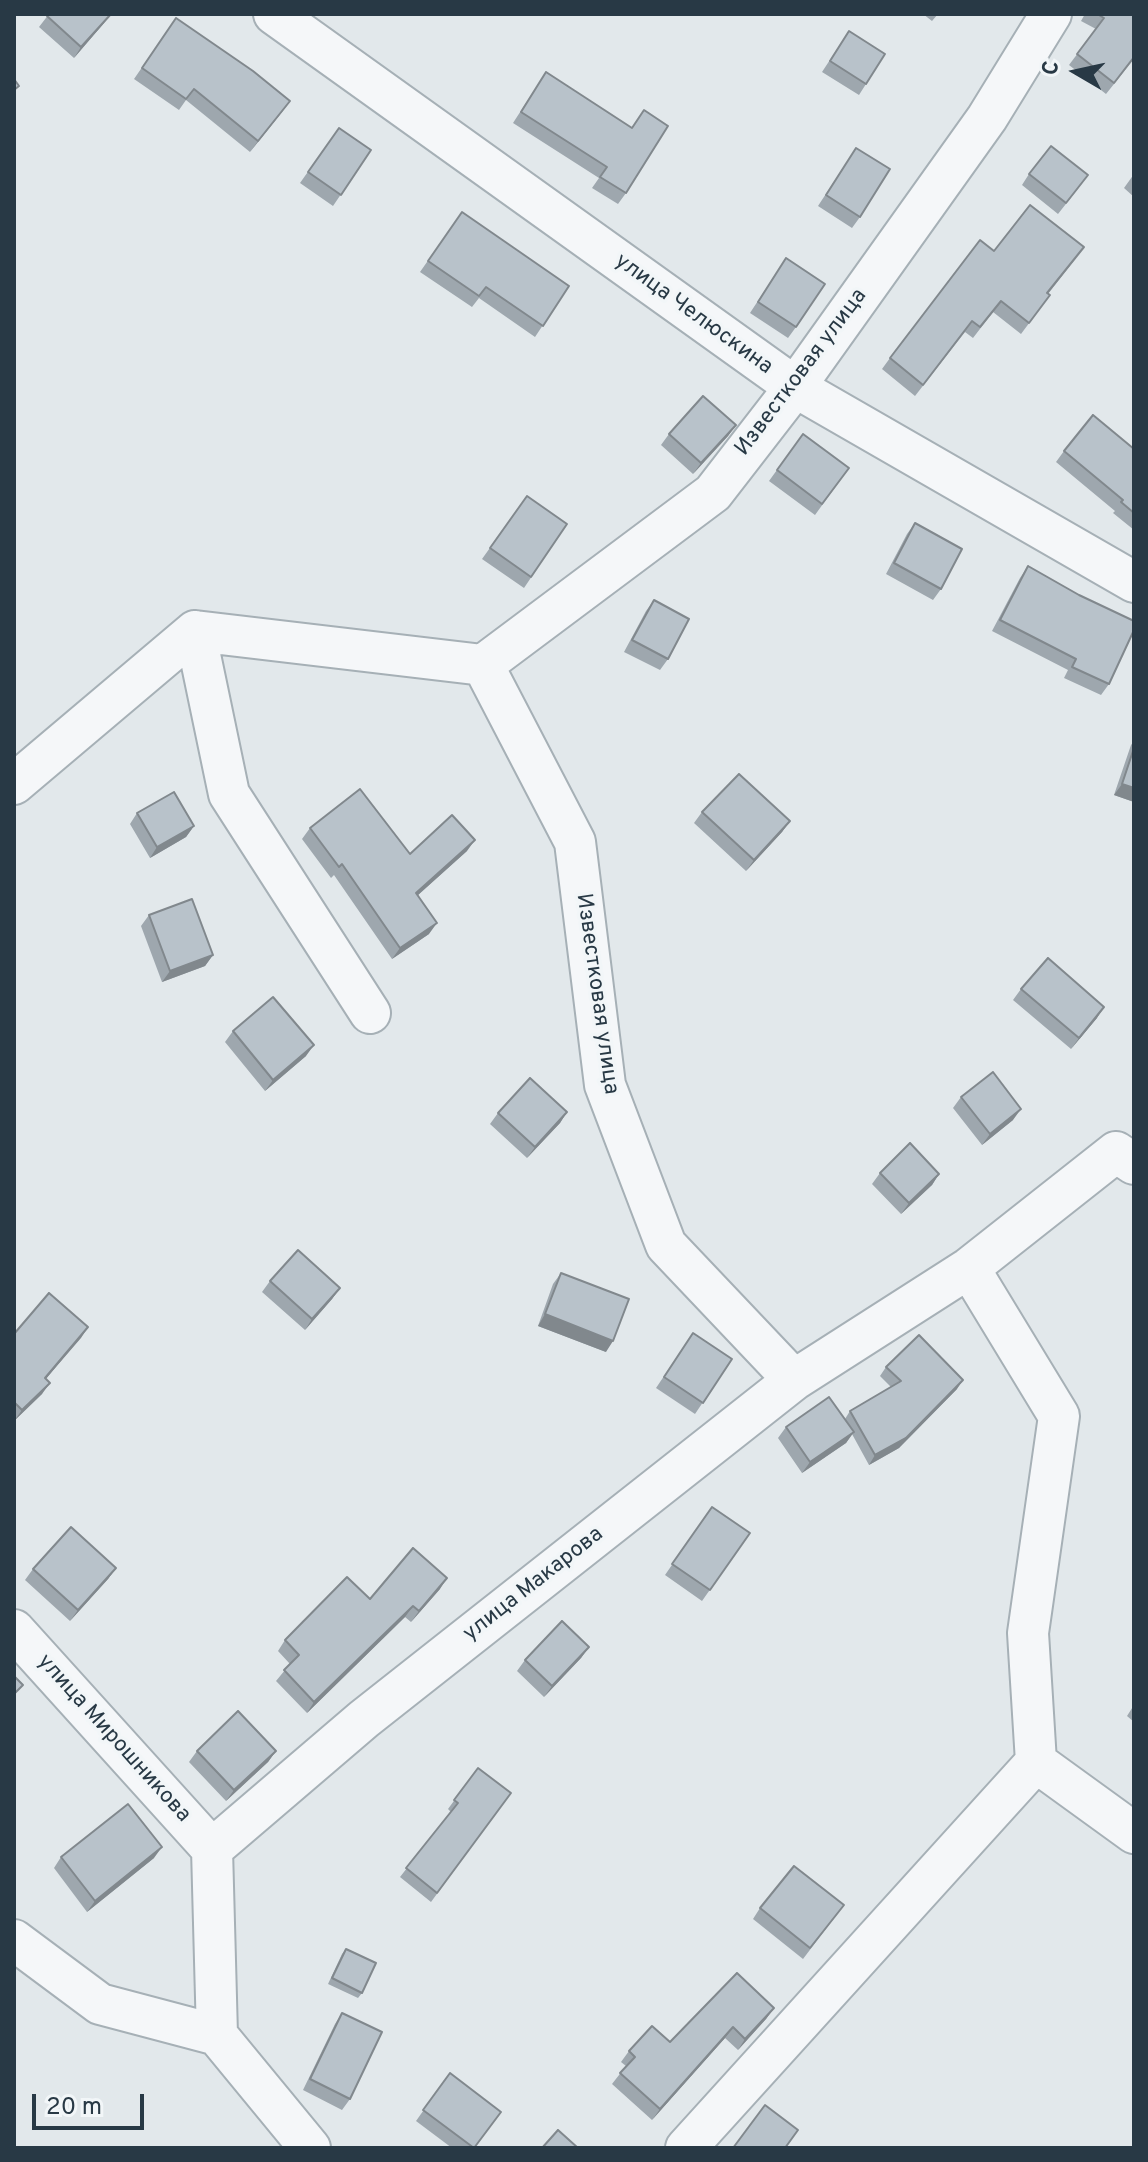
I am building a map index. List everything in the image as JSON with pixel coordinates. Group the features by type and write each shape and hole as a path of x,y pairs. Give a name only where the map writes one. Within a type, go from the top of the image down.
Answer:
{"street":[{"name":"улица Челюскина","path":"274,14 795,387 1134,582"},
{"name":"Известковая улица","path":"794,1380 666,1245 605,1085 575,842 483,665 713,493 795,387 987,118 1051,14"},
{"path":"195,631 229,794 370,1013"},
{"path":"14,784 195,631 483,665"},
{"name":"улица Макарова","path":"212,1849 364,1719 794,1380 969,1268 1116,1152 1134,1164"},
{"path":"686,2148 1036,1762 1028,1633 1059,1416 969,1268"},
{"name":"улица Мирошникова","path":"14,1630 212,1849"},
{"path":"1036,1762 1134,1833"},
{"path":"212,1849 217,2035"},
{"path":"14,1940 100,2004 217,2035 310,2148"}],"building":[{"path":"111,14 81,47 47,16"},
{"path":"1097,14 1134,14 1134,57 1114,83 1077,54 1104,18"},
{"path":"176,18 253,71 290,101 258,141 194,89 186,99 142,68"},
{"path":"849,31 885,54 866,84 830,61"},
{"path":"546,72 632,128 644,110 668,126 626,193 600,177 607,167 521,112"},
{"path":"339,128 371,150 341,195 308,172"},
{"path":"1051,146 1088,175 1066,203 1029,174"},
{"path":"856,148 890,169 860,217 826,195"},
{"path":"1030,205 1084,247 1047,293 1050,295 1029,323 1001,301 980,327 972,321 923,385 890,358 980,240 994,251"},
{"path":"462,212 569,286 543,326 486,287 479,296 428,261"},
{"path":"786,258 825,284 796,327 758,302"},
{"path":"703,396 736,425 701,463 669,434"},
{"path":"1093,415 1134,449 1134,513 1121,502 1123,500 1064,451"},
{"path":"803,434 849,468 822,504 777,470"},
{"path":"527,496 567,524 531,577 490,548"},
{"path":"915,523 962,549 941,589 894,563"},
{"path":"1028,566 1134,621 1134,630 1109,684 1072,667 1076,659 1000,620"},
{"path":"654,600 689,619 668,659 632,640"},
{"path":"1134,748 1134,788 1122,784"},
{"path":"739,774 790,821 754,860 702,812"},
{"path":"360,789 410,854 452,815 475,840 416,893 437,923 400,948 342,864 339,867 310,828"},
{"path":"174,792 194,826 157,847 137,813"},
{"path":"192,899 213,955 170,971 149,915"},
{"path":"1048,958 1104,1007 1079,1038 1021,989"},
{"path":"273,997 314,1045 273,1080 233,1031"},
{"path":"993,1072 1021,1109 990,1134 961,1097"},
{"path":"530,1078 567,1112 535,1147 498,1113"},
{"path":"910,1143 939,1174 909,1203 880,1173"},
{"path":"298,1250 340,1288 312,1319 270,1281"},
{"path":"561,1273 629,1299 613,1341 545,1314"},
{"path":"49,1293 88,1327 45,1378 50,1383 22,1410 14,1402 14,1334"},
{"path":"693,1333 732,1359 703,1403 664,1377"},
{"path":"919,1335 963,1380 906,1438 875,1455 850,1411 901,1381 886,1367"},
{"path":"829,1397 854,1432 810,1462 786,1427"},
{"path":"712,1507 750,1533 710,1590 672,1564"},
{"path":"71,1527 116,1568 78,1610 33,1569"},
{"path":"413,1548 447,1578 419,1611 413,1606 314,1702 284,1670 299,1655 285,1640 347,1577 370,1599"},
{"path":"562,1621 589,1647 552,1686 525,1660"},
{"path":"14,1676 23,1685 14,1694"},
{"path":"238,1711 276,1751 234,1790 197,1751"},
{"path":"478,1768 511,1793 437,1893 406,1868 458,1803 454,1800"},
{"path":"128,1804 162,1847 95,1901 61,1857"},
{"path":"794,1866 844,1905 810,1948 760,1908"},
{"path":"346,1949 376,1963 362,1993 332,1978"},
{"path":"737,1973 774,2008 745,2039 733,2027 660,2109 620,2073 635,2057 629,2051 652,2026 670,2042"},
{"path":"342,2013 382,2032 350,2099 310,2079"},
{"path":"450,2073 501,2112 474,2148 423,2110"},
{"path":"765,2105 798,2130 785,2148 733,2148"},
{"path":"558,2130 578,2148 542,2148"}]}
